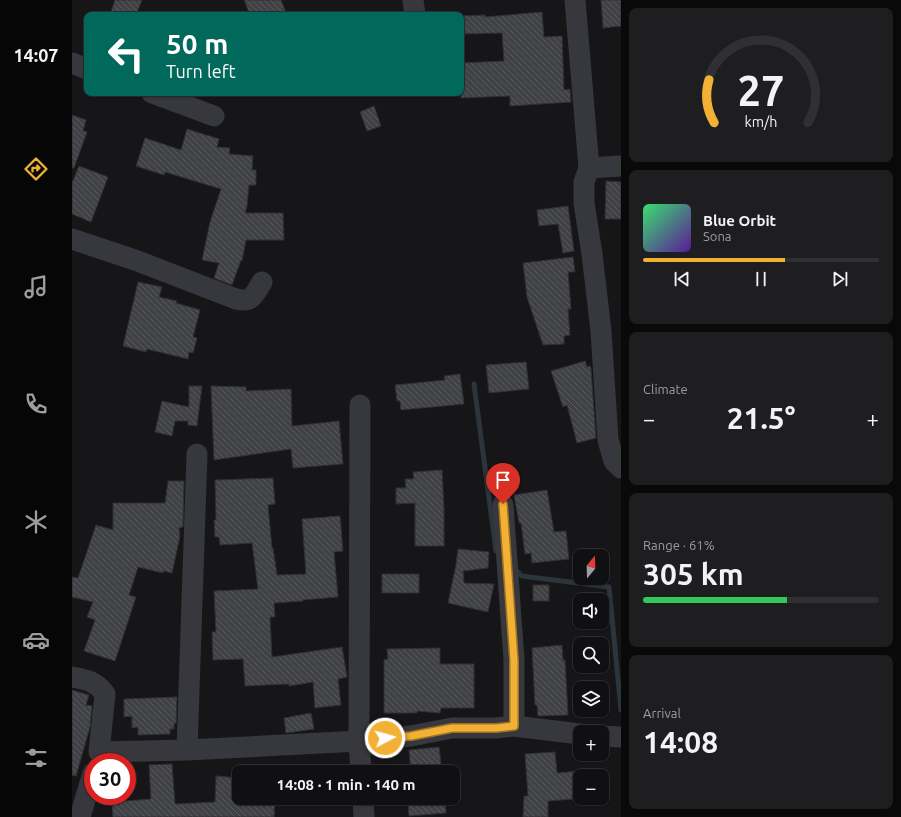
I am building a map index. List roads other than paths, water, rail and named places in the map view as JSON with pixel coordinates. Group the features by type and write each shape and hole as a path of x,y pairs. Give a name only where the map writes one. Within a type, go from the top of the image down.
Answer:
{"street":[{"path":"413,0 415,12"},
{"path":"575,0 589,168 584,188 584,203 592,254 601,331 608,440 614,461 621,468"},
{"path":"72,63 84,67"},
{"path":"160,96 214,116"},
{"path":"589,168 621,166"},
{"path":"72,239 135,260 244,301 251,298 262,282"},
{"path":"360,405 359,741 361,765"},
{"path":"187,750 197,454"},
{"path":"503,504 514,660 514,726"},
{"path":"72,677 89,680 99,686 105,694 98,753"},
{"path":"136,754 359,741 411,736 452,728 496,728 514,726 573,733"},
{"path":"609,736 621,737"},
{"path":"80,817 84,803"},
{"path":"363,805 364,817"}],"waterway":[{"path":"474,384 496,551"},
{"path":"514,568 522,576 609,587 621,710"}]}
